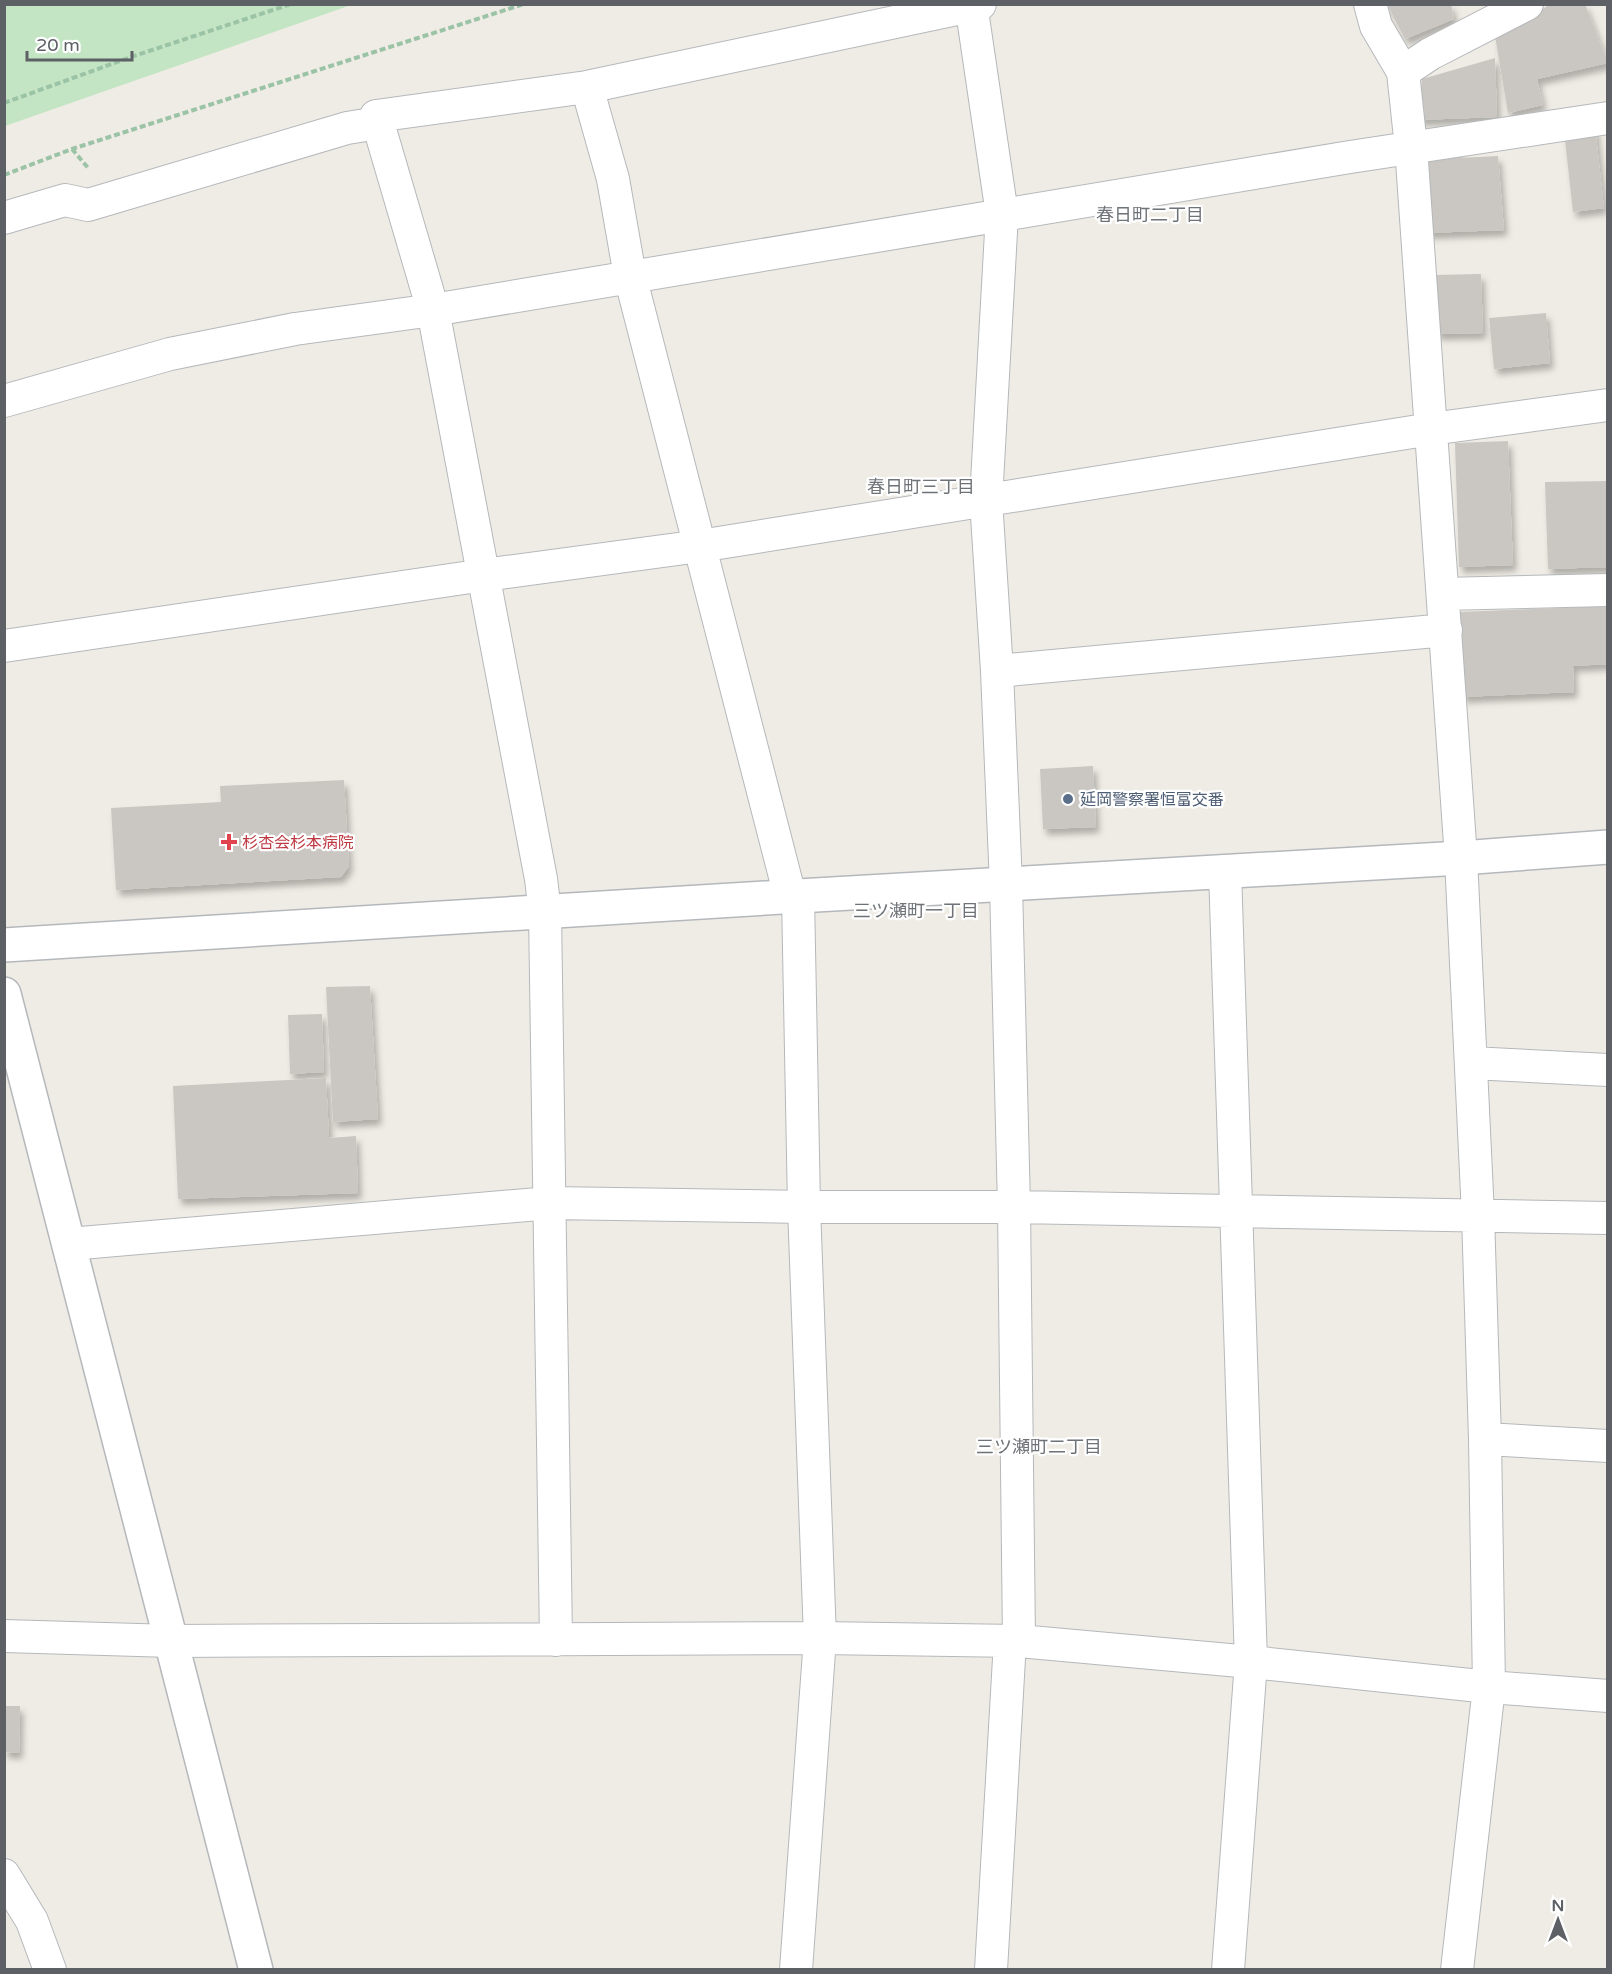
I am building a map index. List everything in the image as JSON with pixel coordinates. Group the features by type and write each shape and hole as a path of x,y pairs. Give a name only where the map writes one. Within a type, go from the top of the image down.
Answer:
{"street":[{"path":"1370,4 1376,27 1403,72 1411,147 1461,858 1478,1215 1489,1687 1457,1970"},
{"path":"1403,72 1430,54 1527,4"},
{"path":"556,1640 545,912 541,879 434,310 376,116 588,87 974,5 1002,214 986,500 997,671 1006,885 1014,1207 1015,1641 991,1970"},
{"path":"588,87 613,179 630,276 794,896 820,1638 796,1970"},
{"path":"4,400 171,354 295,329 434,310 1411,147 1608,118"},
{"path":"4,218 66,200 88,205 347,128 378,123"},
{"path":"4,646 484,575 700,546 1431,429 1608,405"},
{"path":"1443,594 1608,590"},
{"path":"997,671 1446,630"},
{"path":"4,945 1608,848"},
{"path":"1225,871 1251,1662 1228,1970"},
{"path":"4,994 256,1970"},
{"path":"1471,1063 1608,1070"},
{"path":"69,1244 550,1203 804,1207 1014,1207 1608,1218"},
{"path":"1485,1439 1608,1446"},
{"path":"4,1636 172,1641 820,1638 1015,1641 1251,1662 1489,1687 1608,1696"},
{"path":"4,1875 32,1921 50,1970"}],"path":[{"path":"4,103 131,57 291,4"},
{"path":"4,175 72,149 524,4"}],"green space":[{"path":"5,4 351,4 351,5 5,126"}],"building":[{"path":"1377,4 1451,4 1454,19 1405,39 1388,6 1378,10"},
{"path":"1551,4 1585,4 1608,63 1537,79 1543,105 1508,113 1495,36"},
{"path":"1495,58 1497,117 1418,120 1422,79"},
{"path":"1595,127 1604,208 1573,212 1564,131"},
{"path":"1460,145 1460,158 1498,156 1504,230 1427,233 1427,153"},
{"path":"1481,274 1483,333 1436,334 1434,275"},
{"path":"1546,313 1550,363 1494,369 1489,318"},
{"path":"1508,441 1513,565 1459,567 1455,443"},
{"path":"1608,481 1608,567 1548,569 1545,482"},
{"path":"1608,606 1608,664 1573,666 1574,692 1462,697 1458,612"},
{"path":"1093,766 1096,827 1043,829 1040,769"},
{"path":"344,780 349,866 341,877 116,890 111,808 221,802 220,786"},
{"path":"370,986 378,1119 333,1122 326,987"},
{"path":"322,1014 324,1072 290,1074 288,1015"},
{"path":"326,1078 329,1138 356,1136 358,1193 178,1199 173,1086"},
{"path":"4,1706 20,1706 19,1753 4,1752"}],"place":[{"name":"延岡警察署恒富交番","path":"1068,799"},
{"name":"杉杏会杉本病院","path":"229,842"}],"district":[{"name":"春日町二丁目","path":"1150,215"},
{"name":"春日町三丁目","path":"921,487"},
{"name":"三ツ瀬町一丁目","path":"916,911"},
{"name":"三ツ瀬町二丁目","path":"1039,1447"}]}
